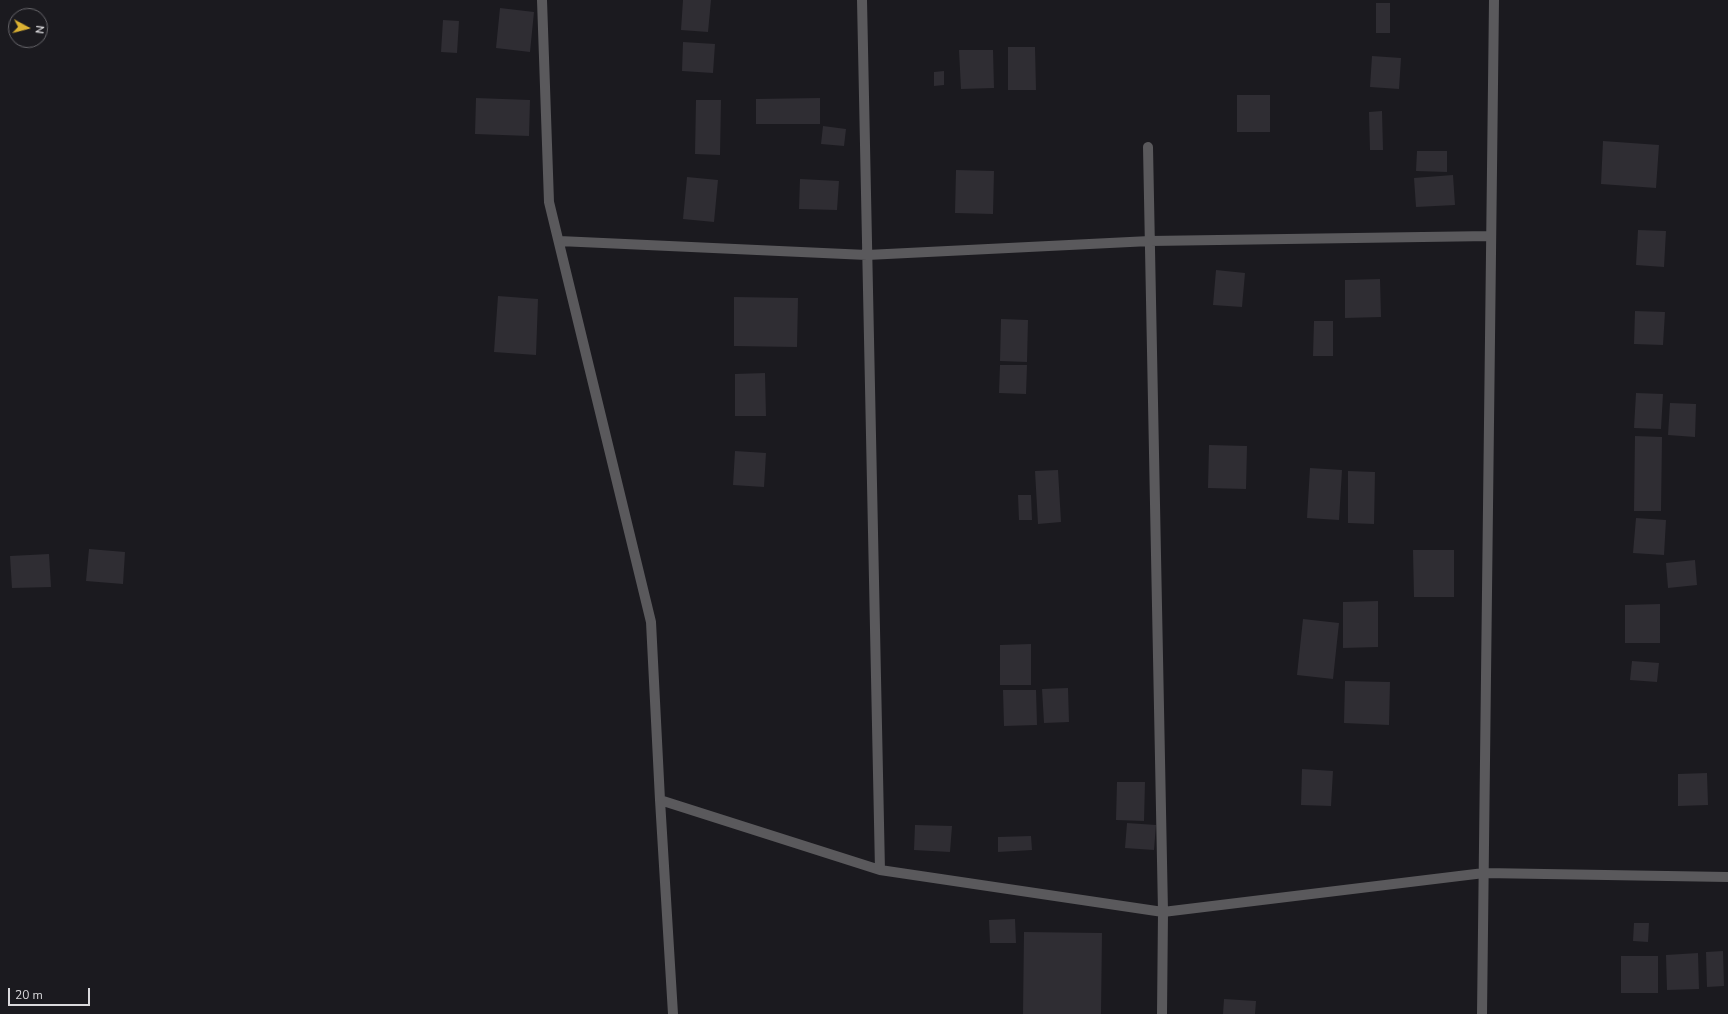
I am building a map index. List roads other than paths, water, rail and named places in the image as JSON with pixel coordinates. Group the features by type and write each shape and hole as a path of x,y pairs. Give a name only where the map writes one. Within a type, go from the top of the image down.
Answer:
{"street":[{"path":"542,0 549,202 651,622 673,1014"},
{"path":"862,0 880,870"},
{"path":"1482,1014 1494,0"},
{"path":"1148,147 1163,912 1162,1014"},
{"path":"559,241 867,255 1150,241 1491,236"},
{"path":"660,800 880,870 1163,912 1484,874 1728,877"}]}
